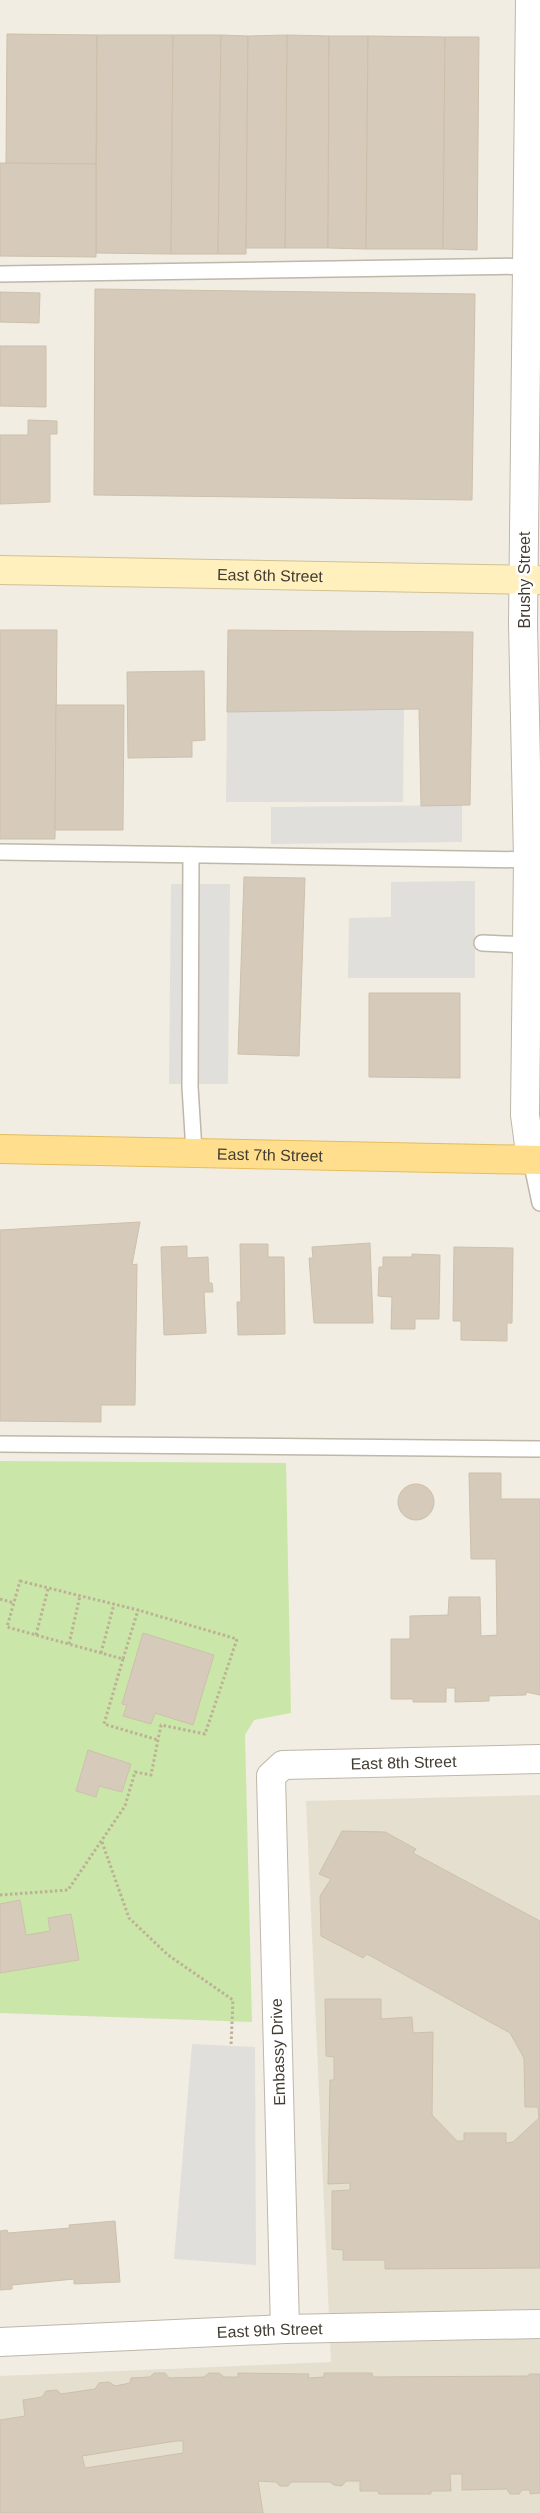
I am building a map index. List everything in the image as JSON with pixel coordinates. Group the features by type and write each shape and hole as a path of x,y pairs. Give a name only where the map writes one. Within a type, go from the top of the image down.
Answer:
{"main road":[{"name":"East 7th Street","path":"0,1149 194,1151 536,1160"}],"street":[{"name":"Brushy Street","path":"530,0 534,266 532,580 534,860 528,945 525,1115 536,1160"},
{"name":"East 6th Street","path":"0,570 532,580"},
{"name":"East 8th Street","path":"271,1776 283,1765 540,1759"},
{"name":"Embassy Drive","path":"271,1776 285,2329"},
{"name":"East 9th Street","path":"0,2342 285,2329 540,2324"}],"lane":[{"path":"0,274 534,266"},
{"path":"0,852 534,860"},
{"path":"191,855 190,1087 194,1151"},
{"path":"482,943 528,945"},
{"path":"536,1160 540,1203"},
{"path":"0,1444 540,1449"}],"path":[{"path":"0,1895 68,1890 125,1806 135,1772 150,1776 162,1725 205,1734 237,1639 138,1610 20,1581 7,1627 123,1659"},
{"path":"36,1635 48,1589"},
{"path":"69,1644 80,1596"},
{"path":"0,1599 14,1603"},
{"path":"102,1653 114,1604"},
{"path":"138,1610 104,1724 158,1740"},
{"path":"102,1842 129,1918 168,1956 233,2000 230,2046"}],"shaded area":[{"path":"404,709 403,802 226,802 227,712"},
{"path":"462,805 462,842 271,844 271,807"},
{"path":"475,881 475,978 348,978 349,918 391,917 391,882"},
{"path":"171,884 230,884 228,1084 169,1084"},
{"path":"540,1795 540,2513 0,2513 0,2376 331,2362 306,1801"},
{"path":"192,2044 255,2047 256,2265 174,2259"}],"green space":[{"path":"0,1461 286,1463 291,1713 254,1720 245,1735 252,2022 0,2013"}],"building":[{"path":"7,34 97,35 96,164 6,163"},
{"path":"97,35 173,35 171,254 96,253"},
{"path":"173,35 221,35 218,254 171,254"},
{"path":"221,35 248,36 246,254 218,254"},
{"path":"287,35 329,36 328,248 285,248"},
{"path":"287,35 285,248 246,248 248,36"},
{"path":"329,36 368,36 366,249 328,248"},
{"path":"368,36 445,37 443,249 366,249"},
{"path":"445,37 479,37 477,250 443,249"},
{"path":"0,163 96,164 96,257 0,256"},
{"path":"95,289 475,294 472,500 94,495"},
{"path":"0,292 40,293 39,323 0,322"},
{"path":"0,346 46,346 46,407 0,406"},
{"path":"28,420 57,421 57,434 50,434 50,502 0,504 0,435 28,435"},
{"path":"0,630 57,630 55,839 0,839"},
{"path":"228,630 473,632 470,805 421,806 419,709 227,712"},
{"path":"204,671 205,740 192,741 192,757 128,758 127,672"},
{"path":"56,705 124,705 123,830 55,830"},
{"path":"244,877 305,878 299,1056 238,1054"},
{"path":"369,993 460,993 460,1078 369,1077"},
{"path":"140,1222 132,1265 137,1264 135,1405 101,1405 101,1422 0,1421 0,1230"},
{"path":"370,1243 373,1323 314,1323 309,1258 313,1258 312,1247"},
{"path":"240,1244 268,1244 268,1257 284,1257 285,1334 238,1335 237,1302 241,1302"},
{"path":"187,1246 187,1258 208,1257 209,1283 212,1283 213,1292 204,1292 206,1333 164,1335 161,1247"},
{"path":"454,1247 513,1248 512,1323 507,1323 507,1341 461,1340 461,1321 453,1321"},
{"path":"412,1254 440,1255 439,1319 415,1319 415,1329 391,1329 392,1297 378,1296 379,1267 383,1267 383,1257 412,1257"},
{"path":"469,1473 501,1473 501,1499 540,1499 540,1695 526,1692 526,1695 489,1696 489,1701 455,1702 455,1688 446,1688 446,1702 413,1702 413,1699 391,1699 391,1639 410,1639 410,1616 448,1615 449,1597 480,1597 481,1636 497,1635 496,1559 471,1559"},
{"path":"416,1484 423,1485 429,1489 433,1495 433,1509 429,1515 423,1519 416,1520 409,1519 403,1515 399,1509 398,1502 399,1495 403,1489 409,1485"},
{"path":"143,1633 214,1655 193,1725 155,1713 151,1724 123,1716 127,1705 122,1704"},
{"path":"88,1750 131,1764 122,1792 99,1786 96,1797 76,1791"},
{"path":"342,1831 385,1832 416,1849 413,1853 540,1921 540,2268 385,2269 385,2260 343,2260 343,2250 332,2249 332,2191 350,2190 350,2183 328,2184 330,2080 334,2080 334,2057 326,2056 325,1999 381,1999 381,2019 412,2017 413,2033 433,2032 432,2115 457,2141 464,2141 464,2133 506,2133 506,2143 513,2142 539,2118 538,2107 525,2107 524,2058 510,2033 367,1954 363,1958 321,1936 320,1896 331,1879 319,1874"},
{"path":"20,1900 26,1935 50,1931 48,1918 71,1914 79,1960 0,1973 0,1904"},
{"path":"115,2221 120,2282 74,2284 74,2279 12,2285 12,2289 0,2290 0,2231 7,2230 8,2233 70,2228 69,2225"},
{"path":"154,2373 165,2373 169,2378 204,2377 209,2373 219,2373 224,2377 238,2377 238,2373 309,2374 308,2378 324,2377 324,2373 372,2373 373,2377 529,2376 529,2374 540,2374 540,2493 530,2494 530,2490 522,2490 519,2494 510,2494 507,2489 462,2490 462,2474 450,2474 451,2491 431,2491 431,2494 379,2494 378,2491 360,2491 360,2481 346,2481 342,2486 334,2485 330,2482 291,2482 288,2486 280,2486 276,2482 258,2481 263,2513 0,2513 0,2420 25,2416 23,2400 42,2397 46,2391 57,2390 61,2394 95,2389 99,2383 109,2382 115,2386 130,2383 131,2378 150,2377","holes":["183,2441 183,2453 85,2468 82,2456"]}]}
